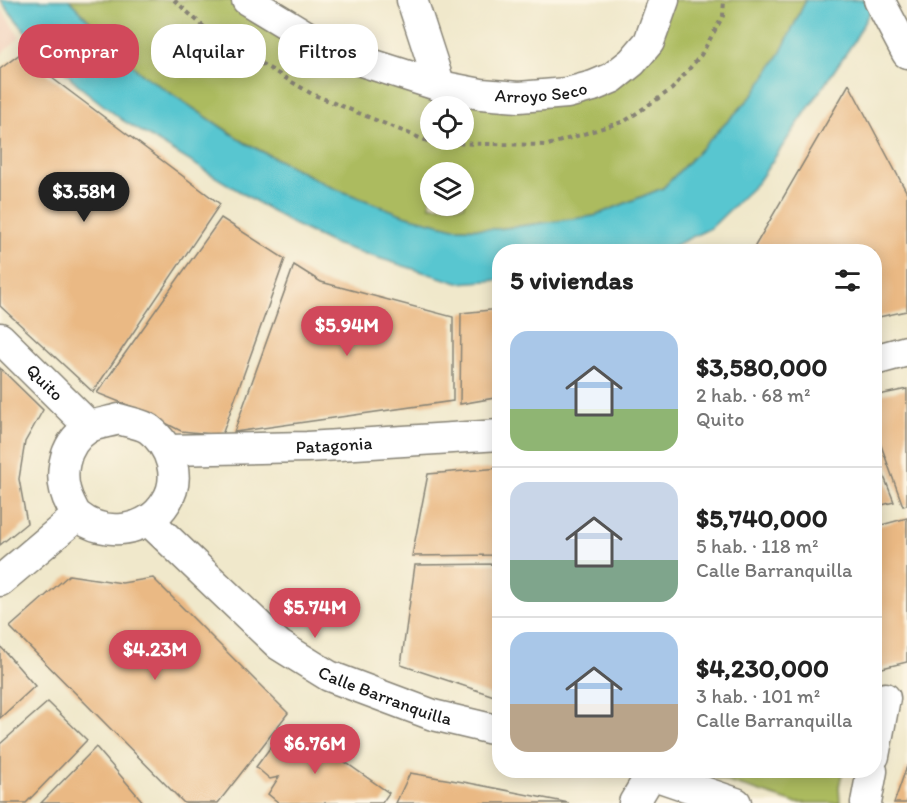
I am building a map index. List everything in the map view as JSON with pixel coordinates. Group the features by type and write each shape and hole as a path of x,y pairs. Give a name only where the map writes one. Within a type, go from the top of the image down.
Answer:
{"street":[{"name":"Arroyo Seco","path":"248,0 333,52 440,86 481,94 519,97 567,93 612,78 632,62 649,42 664,0"},
{"path":"411,0 440,86"},
{"path":"884,10 907,53"},
{"name":"Quito","path":"0,338 90,427"},
{"path":"882,358 907,351"},
{"path":"119,419 148,428 168,450 174,476 167,502 150,521 125,530 99,527 77,516 67,497 62,478 65,458 74,440 90,427 119,419"},
{"name":"Patagonia","path":"168,450 307,447 492,435"},
{"path":"0,581 77,516"},
{"name":"Calle Barranquilla","path":"150,521 279,645 329,676 433,715 492,729"},
{"path":"882,725 889,697"},
{"path":"634,803 649,778"},
{"path":"668,778 736,803"},
{"path":"866,803 871,778"}],"shaded area":[{"path":"0,7 18,34 18,39 0,55"}],"green space":[{"path":"69,0 248,0 298,24 278,24 278,78 378,78 378,62 410,77 593,86 664,0 806,0 781,52 754,94 663,188 594,216 498,229 454,228 406,216 331,187 246,143 139,72 139,24 92,24"},
{"path":"716,778 841,778 840,803 795,803"}],"water":[{"path":"0,0 69,0 92,24 20,24"},
{"path":"806,0 876,0 853,43 758,182 711,228 678,244 492,244 492,281 458,283 334,244 293,224 122,120 71,78 139,78 139,72 245,143 331,187 406,216 454,228 498,229 594,216 663,188 754,94 781,52"}],"building":[{"path":"18,56 18,78 52,78 220,204 93,392 0,306 0,69"},
{"path":"849,84 907,193 907,311 882,316 882,244 756,244"},
{"path":"221,218 285,259 222,435 181,431 140,410 97,393"},
{"path":"294,265 321,282 453,317 453,401 234,432"},
{"path":"492,310 492,398 460,404 461,313"},
{"path":"0,368 43,410 25,442 19,479 27,523 0,545"},
{"path":"907,389 907,505 903,506 882,448 882,394"},
{"path":"492,469 492,555 412,556 428,474"},
{"path":"882,471 894,502 882,505"},
{"path":"907,518 907,662 882,668 882,525"},
{"path":"492,564 492,695 401,665 415,565"},
{"path":"69,575 122,583 153,578 288,713 218,803 184,803 10,627"},
{"path":"0,646 35,686 0,718"},
{"path":"48,702 87,740 26,803 0,803 0,744"},
{"path":"301,731 389,793 382,803 279,803 268,794 279,777 270,779 256,767 275,741"},
{"path":"96,747 144,803 41,803"},
{"path":"907,766 907,803 894,803"},
{"path":"410,773 469,783 569,803 396,803"}]}
